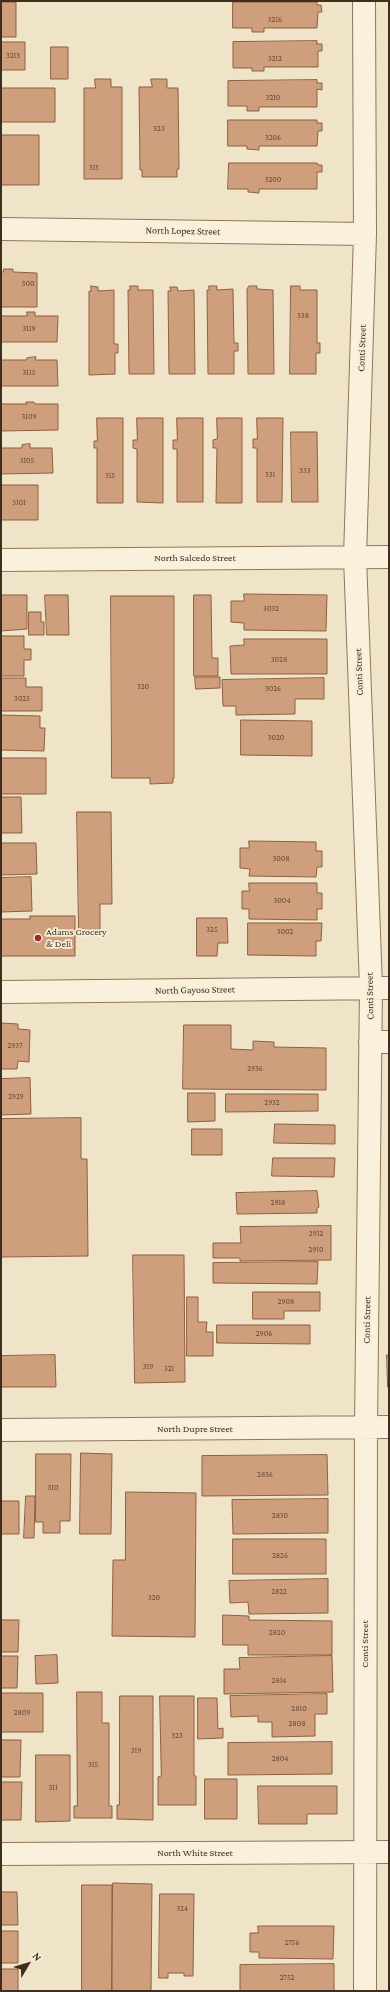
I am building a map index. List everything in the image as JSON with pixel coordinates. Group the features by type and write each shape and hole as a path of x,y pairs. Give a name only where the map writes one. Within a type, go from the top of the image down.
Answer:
{"street":[{"name":"Conti Street","path":"364,1 365,234 355,557 380,988 380,1042 366,1428 364,1852 365,1991"},
{"name":"North Lopez Street","path":"1,229 365,234"},
{"name":"North Salcedo Street","path":"1,560 389,557"},
{"name":"North Gayoso Street","path":"1,992 380,988"},
{"name":"North Dupre Street","path":"1,1430 389,1427"},
{"name":"North White Street","path":"1,1854 389,1852"}],"building":[{"path":"1,2 16,2 16,37 1,37"},
{"path":"233,2 317,2 317,5 321,5 322,12 318,12 317,28 264,28 264,32 252,32 252,28 233,28"},
{"path":"317,41 317,44 322,44 322,51 318,51 318,67 264,67 264,71 252,71 252,68 233,68 233,42"},
{"path":"1,42 25,42 25,70 1,70"},
{"path":"51,47 68,47 68,79 51,79"},
{"path":"95,79 111,79 111,87 122,87 122,179 84,179 84,88 95,88"},
{"path":"151,79 167,79 167,88 178,88 179,169 177,169 177,177 142,177 142,170 140,170 139,87 152,87"},
{"path":"317,80 317,83 322,83 322,90 317,89 317,107 259,107 259,111 247,111 247,106 228,106 228,81"},
{"path":"1,88 55,88 55,122 1,122"},
{"path":"228,120 317,120 317,123 322,123 322,131 318,131 317,146 259,146 259,150 247,149 247,146 228,146"},
{"path":"1,135 39,135 39,185 1,185"},
{"path":"229,163 317,163 318,165 322,165 322,172 317,172 317,189 259,189 259,193 248,192 248,189 228,189"},
{"path":"4,269 13,269 13,272 37,273 37,307 1,307 1,272 3,272"},
{"path":"91,286 98,287 98,291 114,290 114,344 118,344 118,353 115,353 115,374 89,375 89,291 91,291"},
{"path":"130,286 138,286 138,290 153,290 154,374 129,374 128,290 130,290"},
{"path":"209,286 217,286 217,290 233,289 234,343 238,343 238,351 234,351 234,374 208,374 207,290 209,290"},
{"path":"249,286 257,286 257,289 273,290 274,374 248,374 247,290"},
{"path":"291,286 300,286 300,290 317,290 317,343 320,343 320,353 316,353 316,374 290,374"},
{"path":"170,287 177,287 178,291 194,290 195,374 169,374 168,291 171,291"},
{"path":"27,312 35,312 35,316 58,316 57,342 1,342 1,316 27,316"},
{"path":"36,357 35,360 57,360 58,386 1,386 1,360 26,360 27,358"},
{"path":"26,402 34,402 35,404 58,404 58,430 1,431 1,404 27,404"},
{"path":"97,418 123,418 123,503 97,503 97,448 94,448 94,441 97,441"},
{"path":"137,418 163,418 163,503 137,502 137,449 133,448 133,440 137,440"},
{"path":"177,418 203,418 203,502 177,502 177,449 173,449 173,440 177,440"},
{"path":"217,418 242,418 242,503 216,503 217,448 213,448 213,440 217,439"},
{"path":"257,418 283,418 282,502 257,502 257,448 253,448 253,439 257,439"},
{"path":"291,432 317,432 318,502 292,502"},
{"path":"30,444 30,448 52,448 53,473 1,474 1,448 22,448 22,445"},
{"path":"1,485 38,485 38,520 1,520"},
{"path":"244,594 327,595 326,631 244,630 244,623 231,622 231,601 244,601"},
{"path":"1,595 27,595 27,629 1,631"},
{"path":"45,595 68,595 69,635 47,635"},
{"path":"194,595 211,595 212,658 218,658 218,676 194,676"},
{"path":"111,596 174,596 173,783 150,784 150,778 112,778"},
{"path":"29,612 41,612 41,622 44,622 44,635 29,635"},
{"path":"1,636 24,636 24,649 31,649 31,660 24,660 24,676 1,676"},
{"path":"244,639 327,639 327,674 231,674 230,646 244,645"},
{"path":"195,677 220,677 220,688 196,689"},
{"path":"1,678 26,678 26,687 42,687 42,711 1,711"},
{"path":"324,678 324,699 295,699 295,714 236,715 236,706 223,706 222,680"},
{"path":"1,715 40,716 40,728 45,728 44,751 1,750"},
{"path":"241,720 312,721 312,756 241,755"},
{"path":"1,758 46,758 46,794 1,794"},
{"path":"1,797 21,797 22,833 1,833"},
{"path":"77,812 111,812 112,904 100,904 100,934 79,933"},
{"path":"249,841 316,842 316,851 322,851 322,867 317,867 316,877 249,876 250,869 240,868 240,848 249,848"},
{"path":"1,843 36,843 37,874 1,875"},
{"path":"31,877 32,911 1,912 1,878"},
{"path":"249,883 317,883 317,893 322,893 322,909 317,909 317,920 249,919 249,909 242,909 242,891 249,891"},
{"name":"Adams Grocery & Deli","path":"30,916 75,916 75,956 1,956 1,919 30,919"},
{"path":"197,918 227,918 228,943 218,943 217,956 197,956"},
{"path":"248,923 322,923 321,941 316,941 316,956 248,955"},
{"path":"1,1023 18,1024 18,1029 30,1030 29,1062 18,1061 17,1069 1,1069"},
{"path":"184,1025 231,1025 231,1049 253,1050 253,1041 274,1042 274,1047 326,1048 326,1090 183,1089"},
{"path":"30,1078 31,1114 1,1115 1,1079"},
{"path":"188,1093 215,1093 215,1121 188,1122"},
{"path":"226,1094 318,1094 318,1111 226,1112"},
{"path":"81,1118 81,1159 87,1159 88,1256 1,1257 1,1119"},
{"path":"275,1124 335,1125 335,1144 274,1143"},
{"path":"192,1129 222,1129 222,1155 192,1155"},
{"path":"273,1158 335,1158 334,1177 272,1176"},
{"path":"317,1191 319,1207 317,1208 317,1213 237,1214 236,1193"},
{"path":"331,1226 331,1260 240,1261 240,1258 213,1258 213,1243 241,1243 240,1227"},
{"path":"133,1255 184,1255 185,1382 135,1383"},
{"path":"318,1262 317,1284 213,1283 213,1263"},
{"path":"253,1292 320,1292 320,1311 284,1311 284,1319 253,1319"},
{"path":"187,1297 198,1297 198,1322 207,1322 206,1332 213,1332 213,1356 187,1356"},
{"path":"217,1325 310,1325 310,1344 217,1343"},
{"path":"55,1355 56,1387 1,1387 1,1356"},
{"path":"387,1355 389,1355 389,1387 388,1387"},
{"path":"81,1453 112,1454 111,1534 80,1534"},
{"path":"36,1454 71,1454 70,1521 60,1521 60,1533 43,1533 43,1522 36,1522"},
{"path":"327,1455 328,1495 202,1496 202,1456"},
{"path":"126,1492 196,1493 195,1637 112,1636 113,1560 125,1560"},
{"path":"26,1496 35,1496 34,1538 24,1538"},
{"path":"328,1499 328,1533 233,1534 232,1500"},
{"path":"1,1501 19,1501 19,1534 1,1534"},
{"path":"233,1539 326,1539 326,1574 233,1574"},
{"path":"328,1579 328,1613 249,1614 248,1602 230,1603 229,1581"},
{"path":"223,1615 249,1616 249,1620 332,1621 332,1655 248,1655 248,1645 223,1645"},
{"path":"1,1620 19,1620 18,1652 1,1652"},
{"path":"57,1655 58,1683 36,1684 35,1656"},
{"path":"1,1656 18,1656 17,1688 1,1688"},
{"path":"332,1656 333,1692 224,1694 224,1669 240,1669 239,1658"},
{"path":"77,1692 102,1692 102,1723 109,1723 109,1806 112,1806 112,1818 74,1818 74,1806 77,1806"},
{"path":"1,1693 43,1693 43,1732 1,1732"},
{"path":"327,1694 327,1714 315,1714 315,1736 272,1737 272,1722 258,1722 258,1716 231,1717 230,1696"},
{"path":"120,1696 153,1696 153,1820 117,1819 117,1805 119,1805"},
{"path":"160,1696 194,1696 194,1776 196,1776 196,1805 158,1805 158,1777 161,1776"},
{"path":"198,1698 217,1698 218,1729 223,1728 223,1738 198,1739"},
{"path":"1,1740 21,1740 20,1777 1,1777"},
{"path":"332,1742 332,1774 228,1775 228,1743"},
{"path":"36,1755 70,1755 70,1821 36,1822"},
{"path":"205,1779 237,1779 237,1819 205,1819"},
{"path":"1,1782 22,1782 21,1820 1,1820"},
{"path":"258,1786 337,1786 337,1814 307,1814 307,1824 259,1824"},
{"path":"113,1883 152,1884 151,1991 112,1991"},
{"path":"82,1885 112,1885 112,1991 82,1991"},
{"path":"1,1892 17,1892 18,1925 1,1925"},
{"path":"160,1894 194,1894 193,1976 184,1976 184,1973 168,1973 168,1978 159,1978"},
{"path":"258,1926 334,1926 333,1959 259,1958 259,1952 250,1952 250,1933 258,1933"},
{"path":"1,1931 18,1931 18,1963 1,1963"},
{"path":"334,1964 334,1991 240,1991 240,1965"},
{"path":"1,1969 18,1969 18,1991 1,1991"}],"place":[{"name":"Adams Grocery & Deli","path":"38,938"}]}
